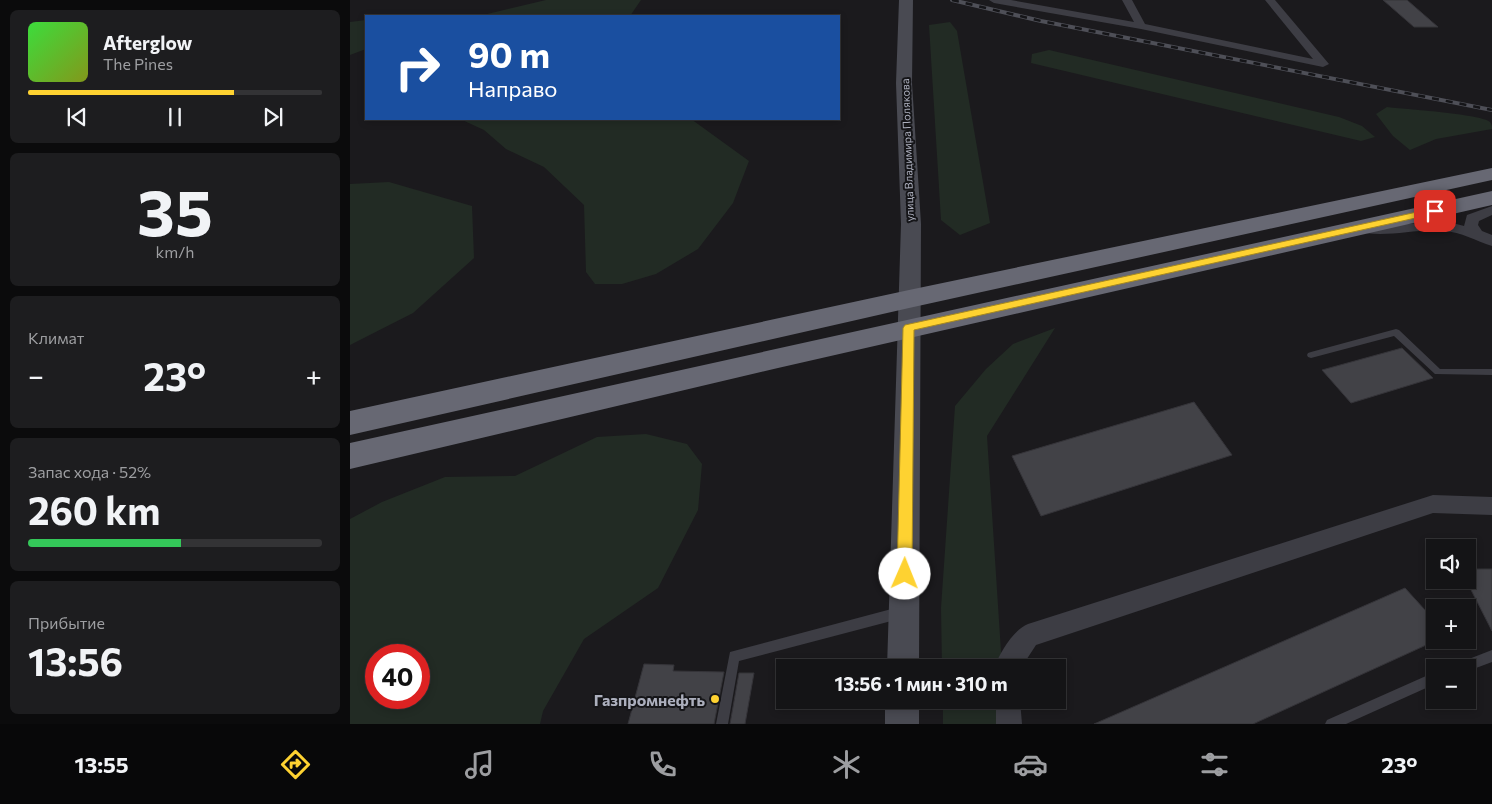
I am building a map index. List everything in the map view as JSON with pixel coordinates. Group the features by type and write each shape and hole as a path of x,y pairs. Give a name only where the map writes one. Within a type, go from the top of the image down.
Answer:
{"highway":[{"path":"350,423 909,299 1492,174"},
{"path":"350,456 909,328 1492,198"}],"street":[{"name":"улица Владимира Полякова","path":"903,659 911,224 904,83 906,0"},
{"path":"994,0 1141,26 1323,64 1270,0"},
{"path":"1127,0 1141,26"},
{"path":"1477,234 1471,225 1472,218 1492,210"},
{"path":"1359,228 1392,230 1445,226 1477,234 1492,241"},
{"path":"1012,659 1028,636 1432,504 1492,506"},
{"path":"902,709 902,724"},
{"path":"1008,709 1009,724"}],"lane":[{"path":"1311,355 1396,332 1438,372 1492,372"},
{"path":"722,724 734,656 904,611"},
{"path":"1476,662 1492,656"},
{"path":"1331,724 1426,682"}],"shaded area":[{"path":"546,0 641,0 631,15 483,15"},
{"path":"365,20 365,49 350,55 350,22"},
{"path":"950,22 957,31 990,223 960,235 941,220 929,25"},
{"path":"1049,50 1339,117 1362,126 1375,137 1361,141 1031,63 1032,54"},
{"path":"1387,107 1442,112 1484,119 1490,122 1492,129 1436,139 1410,150 1393,136 1376,114"},
{"path":"462,120 692,120 749,161 733,203 698,249 656,274 622,284 595,284 586,272 584,205 544,167 506,149 484,130"},
{"path":"389,182 472,206 474,258 413,313 350,345 350,184"},
{"path":"1055,328 987,436 1001,659 942,659 941,608 955,406 986,369 1013,344"},
{"path":"646,434 687,444 702,464 698,510 658,588 584,639 543,711 540,724 350,724 350,519 382,502 445,477 515,476 597,437"},
{"path":"943,709 1003,709 1004,724 943,724"}],"building":[{"path":"1383,0 1407,0 1438,27 1414,27"},
{"path":"1402,348 1433,378 1351,403 1322,370"},
{"path":"1194,402 1232,455 1041,516 1012,456"},
{"path":"1476,569 1492,569 1492,631 1476,599 1471,589 1476,589"},
{"path":"1405,588 1426,611 1426,645 1253,724 1094,724"},
{"path":"644,664 674,665 673,671 724,672 714,724 628,724"},
{"path":"739,673 754,673 745,724 730,724"}],"railway":[{"path":"952,0 1041,21 1492,110"}],"place":[{"name":"Газпромнефть","path":"715,699"}],"route":[{"path":"905,574 909,328 1435,211"}]}
